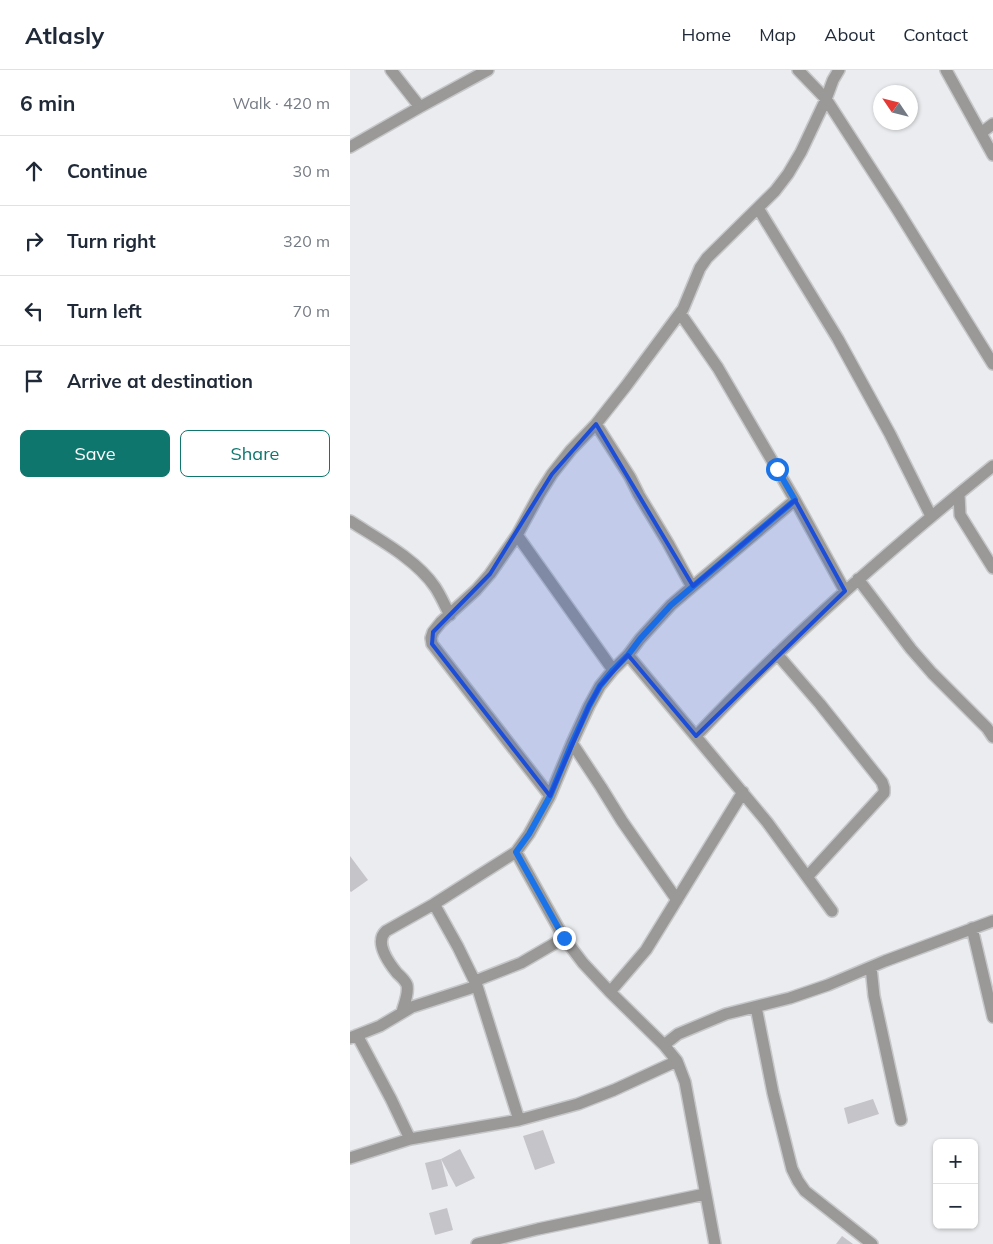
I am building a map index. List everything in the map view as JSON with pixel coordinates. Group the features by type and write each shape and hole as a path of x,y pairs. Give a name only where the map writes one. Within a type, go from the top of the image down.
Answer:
{"street":[{"path":"391,70 420,107"},
{"path":"350,147 488,70"},
{"path":"798,70 826,99 993,364"},
{"path":"550,796 432,644 432,632 490,574 517,535 552,474 571,450 596,424 680,313 700,268 707,258 776,191 800,152 839,70"},
{"path":"946,70 993,155"},
{"path":"981,133 993,124"},
{"path":"758,208 843,347 890,434 931,516"},
{"path":"680,313 718,368 795,500 845,591"},
{"path":"596,424 630,477 692,586"},
{"path":"696,736 777,654 858,579 993,466"},
{"path":"959,494 960,515"},
{"path":"402,1012 408,987 384,952 381,940 382,935 516,852 529,834 550,796 572,743 600,686 671,605 795,500"},
{"path":"944,506 960,515 993,568"},
{"path":"350,520 395,550 415,566 435,587 450,614"},
{"path":"517,535 613,670"},
{"path":"858,579 932,673 993,737"},
{"path":"777,654 869,764 884,788 884,793 807,877"},
{"path":"628,655 767,822 832,911"},
{"path":"572,743 627,828 677,900"},
{"path":"610,992 646,950 742,792"},
{"path":"516,852 564,938 583,963 664,1045 677,1061 685,1082 714,1244"},
{"path":"434,904 476,984 519,1120"},
{"path":"664,1045 678,1034 726,1014 798,996 993,921"},
{"path":"972,928 993,1017"},
{"path":"410,1138 391,1099 354,1037 380,1026 402,1012 476,984 521,963 564,938"},
{"path":"871,967 874,996 901,1120"},
{"path":"756,1007 773,1093 792,1170 805,1191 872,1244"},
{"path":"350,1158 410,1138 519,1120 578,1104 614,1090 677,1061"},
{"path":"477,1244 576,1220 705,1194"}],"highlighted area":[{"path":"596,424 693,586 795,500 845,591 696,736 628,655 600,686 589,706 550,796 432,644 433,632 490,574 552,474"}],"building":[{"path":"350,856 368,880 351,892 350,891"},
{"path":"873,1099 879,1114 848,1124 844,1108"},
{"path":"543,1130 555,1163 535,1170 523,1136"},
{"path":"460,1149 475,1178 456,1187 441,1159"},
{"path":"441,1159 448,1186 432,1190 425,1163"},
{"path":"447,1208 453,1230 435,1235 429,1213"},
{"path":"842,1236 853,1244 836,1244"}],"route":[{"path":"564,938 516,852 529,834 550,796 572,743 600,686 671,605 795,500 777,469"}]}
